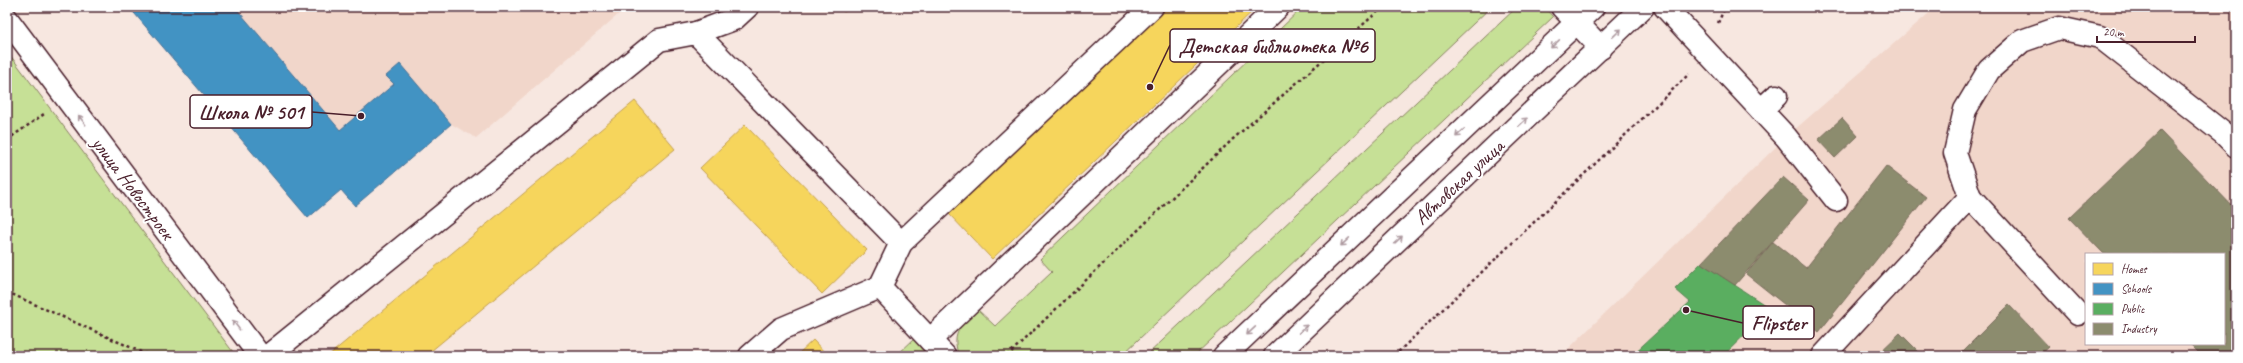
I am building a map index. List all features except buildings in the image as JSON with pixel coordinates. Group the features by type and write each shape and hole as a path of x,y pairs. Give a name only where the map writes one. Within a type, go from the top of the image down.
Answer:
{"street":[{"path":"268,356 659,40 696,33 734,19 747,7"},
{"path":"750,356 781,329 880,287 901,243 1152,7"},
{"path":"930,340 1278,7"},
{"path":"1562,7 1601,48"},
{"name":"Автовская улица","path":"1224,356 1593,7"},
{"name":"Автовская улица","path":"1274,356 1643,7"},
{"path":"1665,7 1706,51 1768,103 1786,137 1836,200"},
{"name":"улица Новостроек","path":"7,20 260,356"},
{"path":"2078,314 1970,197 1955,153 1964,110 1989,70 2022,41 2059,28 2100,37 2223,133 2236,146"},
{"path":"696,33 901,243"},
{"path":"1823,356 1970,197"},
{"path":"880,287 944,356"}],"path":[{"path":"1007,356 1233,139 1384,7"},
{"path":"1394,356 1687,76 1706,51 1725,7"},
{"path":"7,140 48,111"},
{"path":"7,292 150,356"}],"shaded area":[{"path":"129,7 627,7 476,138 451,124 355,206 341,190 308,218"},
{"path":"1936,7 2236,7 2236,356 1561,356 1786,137"}],"green space":[{"path":"1303,7 1491,7 1121,356 959,356 956,341 962,324 977,309 995,326 1052,272 1040,259"},
{"path":"1517,7 1544,7 1553,17 1194,356 1146,356"},
{"path":"7,51 236,356 7,356"},
{"path":"915,338 931,356 896,356"}],"place":[{"name":"Детская библиотека №6","path":"1150,87"},
{"name":"Школа № 501","path":"361,116"},
{"name":"Flipster","path":"1686,310"}]}
